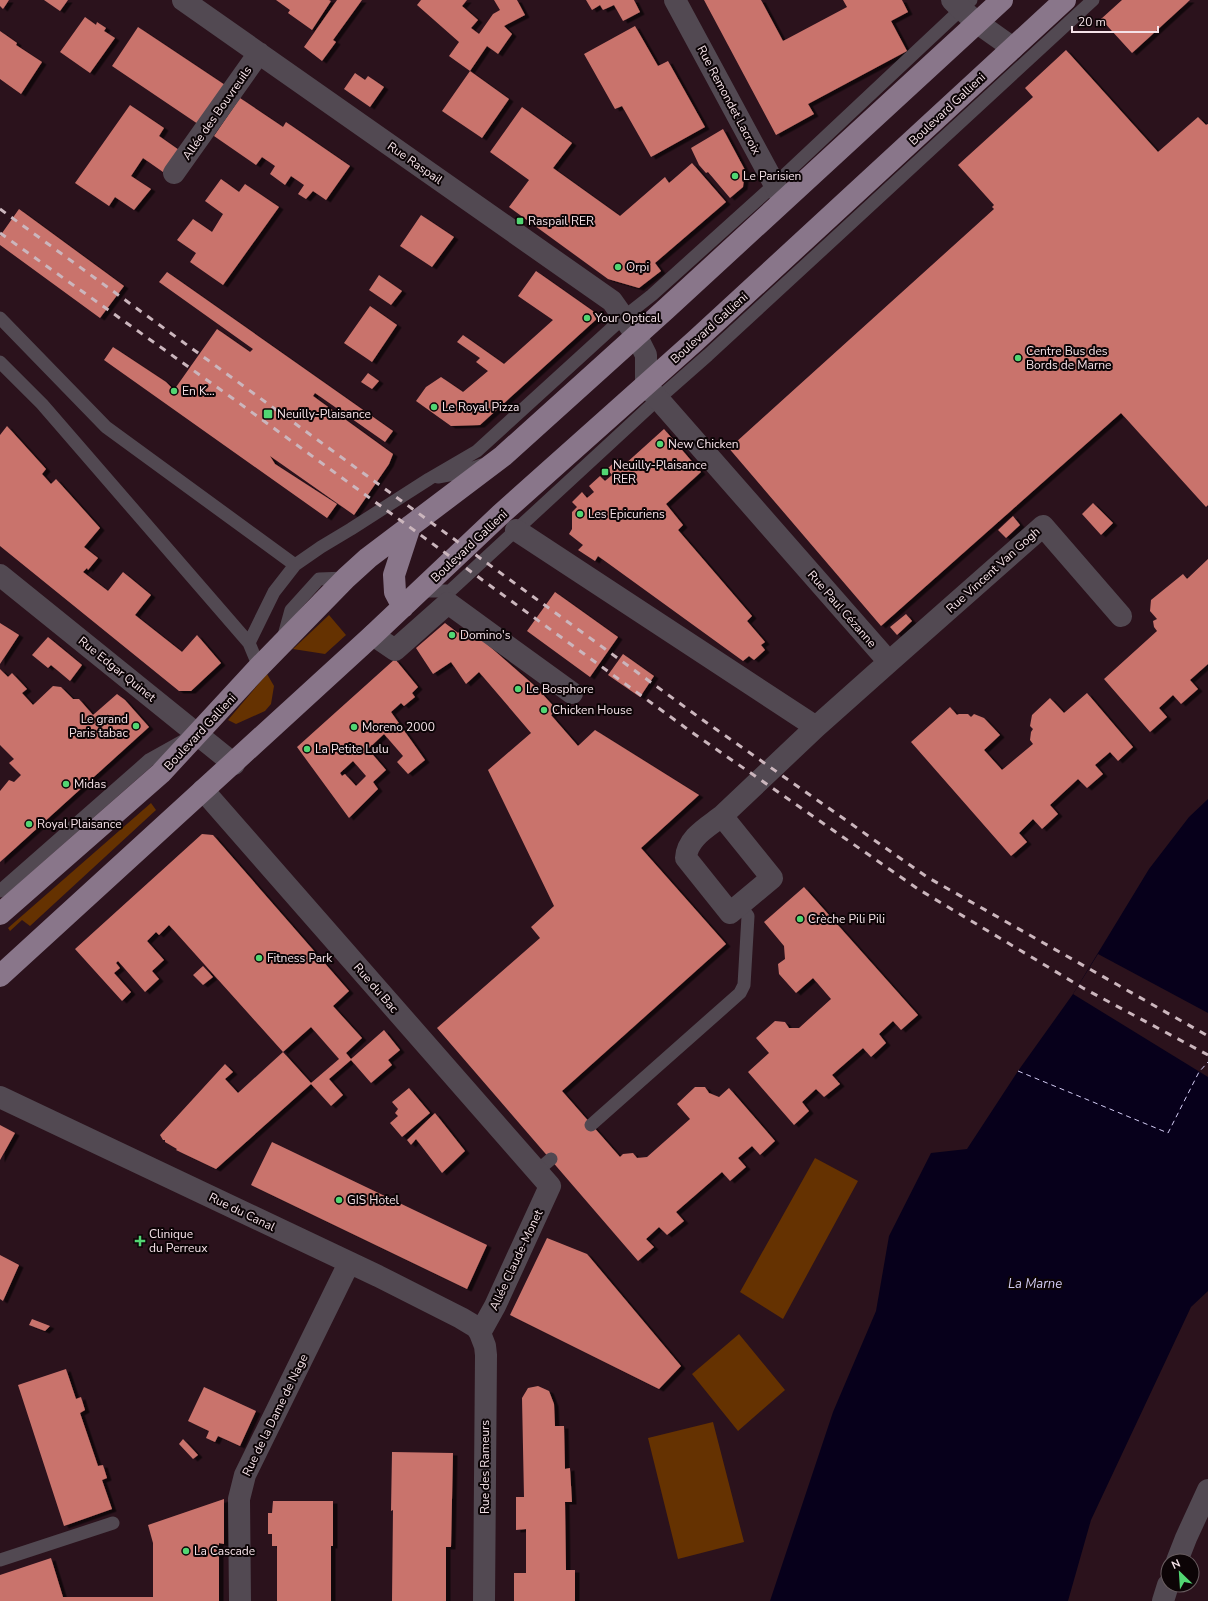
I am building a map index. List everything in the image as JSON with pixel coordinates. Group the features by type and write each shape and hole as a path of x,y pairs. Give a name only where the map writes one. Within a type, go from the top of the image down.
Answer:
{"main road":[{"name":"Boulevard Gallieni","path":"0,914 161,773 259,667 346,578 368,558 503,456 636,335 779,192 978,23 1002,0"},
{"name":"Boulevard Gallieni","path":"0,976 37,944 203,790 234,764 373,636 500,515 652,392 1065,0"},
{"path":"403,607 395,592 394,575 410,526"}],"street":[{"name":"Rue Raspail","path":"183,0 612,301 636,335 646,355 652,392"},
{"name":"Rue Remondet Lacroix","path":"675,0 779,192"},
{"path":"962,3 978,23 1013,48"},
{"name":"Allée des Bouvreuils","path":"174,173 259,53"},
{"name":"Rue Paul Cézanne","path":"652,392 889,662"},
{"name":"Rue Vincent Van Gogh","path":"889,662 1043,526 1121,616"},
{"path":"516,530 816,727"},
{"name":"Rue Edgar Quinet","path":"0,575 234,764"},
{"path":"373,636 395,650 448,603 572,694"},
{"path":"722,816 772,878 730,913 686,858 686,852 694,838 722,816 816,727 889,662"},
{"name":"Rue du Bac","path":"203,790 546,1172"},
{"name":"Rue du Canal","path":"0,1097 461,1318 476,1327 480,1333"},
{"name":"Allée Claude-Monet","path":"480,1333 494,1306 546,1172"},
{"name":"Rue de la Dame de Nage","path":"240,1601 240,1499 245,1475 349,1263"},
{"name":"Rue des Rameurs","path":"480,1333 485,1346 486,1366 484,1601"},
{"path":"1180,1553 1208,1490"}],"lane":[{"path":"420,591 450,591 516,530 652,392 708,356 1093,0"},
{"path":"249,643 274,592 295,565 320,547 351,529 428,478 477,451 624,317 779,192 962,3"},
{"path":"0,318 106,427 295,565"},
{"path":"0,362 42,404 249,643 259,667"},
{"path":"428,478 459,473 503,456"},
{"path":"0,891 148,760 197,733"},
{"path":"591,1125 740,993 744,985 748,916 740,905"},
{"path":"0,1560 113,1523"}],"shaded area":[{"path":"329,615 346,635 325,654 293,649"},
{"path":"267,674 274,686 271,704 265,711 236,724 228,720"},
{"path":"151,803 156,810 30,926 22,920 10,931 8,928"},
{"path":"815,1158 858,1181 783,1319 740,1292"},
{"path":"739,1334 785,1390 738,1431 692,1374"},
{"path":"713,1422 744,1542 678,1559 648,1438"}],"water":[{"name":"La Marne","path":"1208,799 1208,1291 1191,1307 1091,1520 1068,1601 770,1601 833,1412 876,1311 889,1236 931,1153 967,1149 1018,1071 1073,994 1149,869 1189,817"}],"pier":[{"path":"1098,954 1208,1013 1208,1077 1073,994"}],"building":[{"path":"0,0 9,0 3,9 0,6"},
{"path":"44,0 68,0 60,11"},
{"path":"276,0 331,1 312,30 288,13 290,10"},
{"path":"337,0 362,0 333,40 336,42 322,61 304,47"},
{"path":"421,0 467,0 462,6 478,20 471,28 479,34 493,14 500,10 494,0 517,0 525,15 504,26 512,34 498,54 487,46 470,71 449,56 459,42 417,5"},
{"path":"586,0 634,0 640,12 623,21 614,5 603,10 600,5 592,10"},
{"path":"704,0 761,0 783,41 847,7 843,0 902,0 908,12 891,21 907,51 808,104 814,114 776,135"},
{"path":"1122,0 1190,0 1132,53 1101,19"},
{"path":"85,17 96,25 97,22 106,28 104,31 115,38 90,73 60,52"},
{"path":"635,26 658,66 668,61 705,127 651,157 622,106 615,109 584,54"},
{"path":"138,27 225,85 198,124 112,66"},
{"path":"0,31 17,43 16,45 42,62 21,94 0,79"},
{"name":"Centre Bus des Bords de Marne","path":"1066,50 1158,152 1198,117 1206,125 1208,124 1208,505 1206,507 1121,413 881,626 727,446 735,443 994,209 992,207 994,205 958,165 1033,97 1025,88"},
{"path":"470,71 509,99 482,138 442,111"},
{"path":"355,73 365,80 368,76 384,87 370,107 344,89"},
{"path":"240,98 283,127 286,122 350,166 326,200 313,191 306,199 298,194 304,185 291,176 285,185 270,174 275,166 262,157 256,165 214,136"},
{"path":"130,105 164,128 159,136 179,150 163,172 143,158 131,176 151,189 134,210 115,197 109,206 75,183"},
{"path":"522,107 572,143 553,168 620,216 665,177 669,183 692,163 726,202 655,263 661,271 639,288 608,279 509,207 529,180 490,152"},
{"path":"723,129 745,170 743,187 730,198 708,172 706,173 699,165 691,148"},
{"path":"221,179 239,192 245,184 279,207 223,285 190,262 196,253 177,240 193,219 212,232 223,214 205,201"},
{"path":"19,209 124,286 100,318 0,245 0,236"},
{"path":"421,215 454,237 432,267 400,246"},
{"path":"536,271 600,316 480,425 451,426 416,401 426,387 441,377 463,392 488,371 476,362 480,358 457,342 463,335 504,364 553,320 518,296"},
{"name":"Neuilly-Plaisance","path":"167,272 393,431 385,442 315,393 313,396 393,454 389,464 354,515 270,456 275,464 337,504 327,518 104,360 113,347 166,382 174,390 217,329 250,352 253,349 159,282"},
{"path":"379,275 402,291 391,305 369,290"},
{"path":"370,306 397,325 372,362 344,343"},
{"path":"368,373 379,381 372,389 361,382"},
{"path":"7,426 46,469 42,474 51,484 56,479 100,528 84,547 98,558 88,570 87,568 83,572 108,591 123,572 151,595 135,615 182,652 197,635 221,663 191,691 179,691 0,546 0,435"},
{"path":"664,429 701,472 666,504 683,525 678,530 752,616 747,621 765,642 761,645 765,650 754,660 749,656 743,661 598,556 595,561 578,550 583,545 569,534 572,529 572,512 577,507 572,502 582,492 587,498 594,492 589,486 600,476 605,481 612,475 607,469 618,459 624,465"},
{"path":"1093,503 1113,523 1101,535 1082,514"},
{"path":"1013,516 1020,525 1006,538 998,530"},
{"path":"1208,559 1208,664 1190,680 1198,689 1181,704 1173,695 1159,708 1167,717 1150,732 1104,679 1157,631 1154,627 1153,621 1157,619 1150,611 1151,600 1183,574 1187,579"},
{"path":"555,592 618,637 590,677 527,631"},
{"path":"906,614 912,621 897,635 890,627"},
{"path":"0,623 19,635 0,664"},
{"path":"445,623 458,633 466,626 536,687 557,710 551,715 578,746 595,730 699,795 641,848 726,944 562,1091 620,1157 623,1154 633,1153 637,1158 647,1157 690,1119 677,1104 695,1087 705,1087 709,1093 719,1097 729,1088 775,1141 760,1155 752,1146 738,1158 746,1167 730,1181 722,1172 676,1212 684,1221 667,1235 659,1227 646,1239 654,1247 638,1261 437,1028 540,938 531,927 554,906 488,770 531,733 479,672 466,684 451,662 433,674 416,648"},
{"path":"48,637 82,665 70,681 51,665 48,668 32,655"},
{"path":"623,654 654,676 640,697 608,675"},
{"path":"395,659 418,687 412,693 415,697 404,706 401,703 391,712 425,760 408,774 397,762 403,756 384,734 368,749 386,770 373,782 378,789 349,818 297,747","holes":["353,761 366,776 356,786 345,774 342,776 340,773"]},
{"path":"0,669 8,677 12,673 27,689 22,693 33,705 53,686 61,687 73,699 79,699 93,715 117,694 125,700 149,727 0,862 0,791 9,780 14,782 21,775 9,763 14,759 0,745"},
{"path":"1087,693 1133,747 1118,761 1110,752 1095,765 1103,774 1087,788 1078,779 1050,805 1058,814 1042,829 1033,819 1019,833 1027,842 1011,856 911,742 950,707 957,715 968,714 971,717 974,714 984,718 1000,735 984,750 1002,770 1033,744 1030,740 1033,729 1030,726 1032,715 1050,698 1064,713"},
{"path":"202,834 213,835 349,991 333,1006 362,1038 346,1053 351,1059 384,1030 400,1050 388,1060 392,1065 371,1083 351,1060 329,1079 343,1095 331,1106 311,1084 216,1169 176,1150 177,1149 165,1142 160,1135 225,1064 233,1072 225,1079 238,1093 283,1052 169,925 159,935 156,932 147,941 164,960 152,971 159,979 145,992 118,961 116,963 120,968 114,973 131,992 122,1001 75,949","holes":["311,1027 339,1059 311,1083 283,1052"]},
{"path":"804,887 918,1015 901,1030 893,1021 879,1034 886,1043 871,1057 863,1048 832,1075 840,1084 824,1097 816,1089 802,1102 809,1111 794,1125 748,1072 769,1053 756,1038 775,1021 785,1022 789,1028 799,1028 831,999 813,978 796,993 779,974 778,964 785,959 784,946 764,922"},
{"path":"203,966 213,977 203,985 193,975"},
{"path":"409,1088 430,1113 402,1137 390,1123 398,1116 395,1113 398,1109 392,1102"},
{"path":"435,1113 465,1151 442,1173 416,1139 411,1145 407,1140"},
{"path":"0,1125 15,1133 0,1160"},
{"path":"272,1142 487,1245 467,1289 251,1185"},
{"path":"547,1238 587,1254 681,1366 659,1389 510,1315"},
{"path":"0,1255 19,1265 3,1301 0,1299"},
{"path":"32,1319 50,1326 45,1331 29,1325"},
{"path":"66,1369 76,1399 81,1397 85,1410 80,1413 98,1466 103,1465 107,1478 102,1480 112,1509 64,1526 18,1385"},
{"path":"538,1386 549,1391 554,1404 555,1426 564,1426 565,1469 570,1468 572,1502 565,1502 566,1570 575,1570 575,1601 514,1601 514,1573 526,1573 526,1529 516,1530 516,1497 524,1497 522,1398 528,1388"},
{"path":"204,1387 256,1411 240,1446 218,1436 215,1442 206,1438 209,1431 188,1421"},
{"path":"183,1439 198,1455 193,1459 179,1444"},
{"path":"392,1452 453,1453 451,1547 446,1547 446,1601 392,1601"},
{"name":"La Cascade","path":"224,1499 224,1544 219,1543 219,1601 0,1601 0,1575 51,1558 63,1597 153,1597 153,1543 148,1525"},
{"path":"273,1501 333,1501 331,1601 277,1601 277,1546 272,1546 272,1534 268,1534 268,1513 272,1513"}],"ferry route":[{"path":"1018,1071 1168,1133 1199,1072 1208,1062"}],"railway":[{"path":"0,209 700,718 927,877 1208,1036"},
{"path":"0,233 235,400 690,731 918,889 1083,988 1208,1055"}],"place":[{"name":"Le Parisien","path":"735,176"},
{"name":"Raspail RER","path":"520,221"},
{"name":"Orpi","path":"618,267"},
{"name":"Your Optical","path":"587,318"},
{"name":"Centre Bus des Bords de Marne","path":"1018,358"},
{"name":"En K...","path":"174,391"},
{"name":"Le Royal Pizza","path":"434,407"},
{"name":"Neuilly-Plaisance","path":"268,414"},
{"name":"New Chicken","path":"660,444"},
{"name":"Neuilly-Plaisance RER","path":"605,472"},
{"name":"Les Epicuriens","path":"580,514"},
{"name":"Domino's","path":"452,635"},
{"name":"Le Bosphore","path":"518,689"},
{"name":"Chicken House","path":"544,710"},
{"name":"Le grand Paris tabac","path":"136,726"},
{"name":"Moreno 2000","path":"354,727"},
{"name":"La Petite Lulu","path":"307,749"},
{"name":"Midas","path":"66,784"},
{"name":"Royal Plaisance","path":"29,824"},
{"name":"Crèche Pili Pili","path":"800,919"},
{"name":"Fitness Park","path":"259,958"},
{"name":"GIS Hotel","path":"339,1200"},
{"name":"Clinique du Perreux","path":"140,1241"},
{"name":"La Cascade","path":"186,1551"}]}
